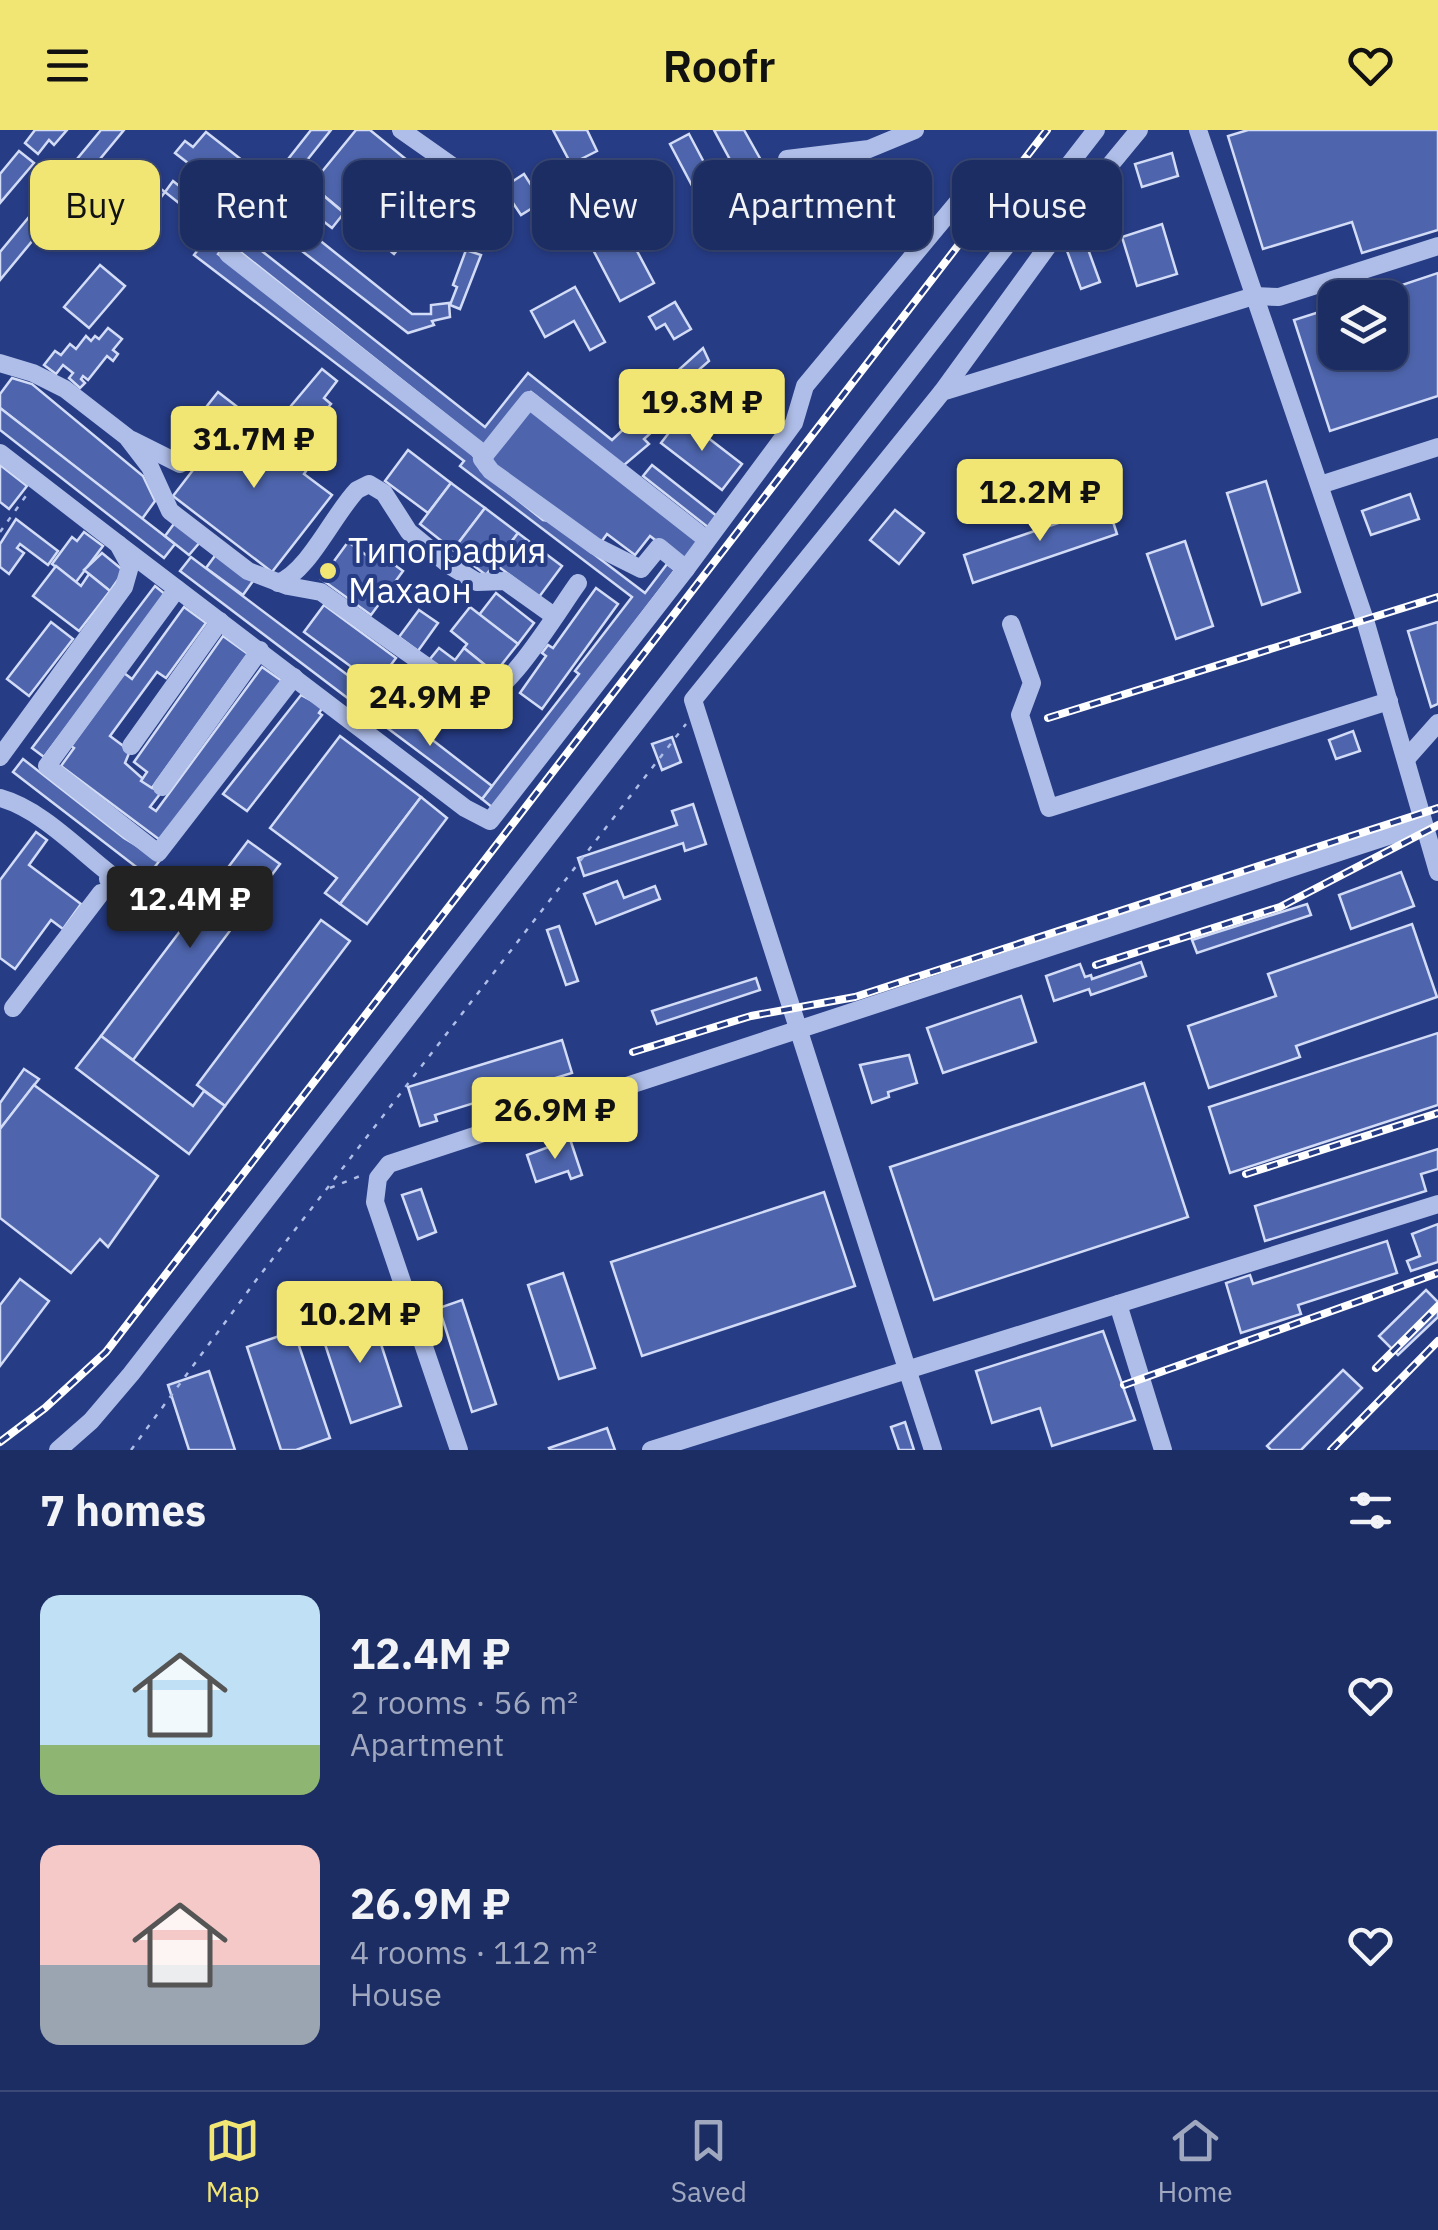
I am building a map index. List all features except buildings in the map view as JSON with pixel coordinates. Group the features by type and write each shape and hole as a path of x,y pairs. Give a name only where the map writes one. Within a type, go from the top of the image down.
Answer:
{"street":[{"path":"401,130 444,160"},
{"path":"787,159 868,148 915,130"},
{"path":"58,1450 91,1421 131,1374 1096,130"},
{"path":"933,1450 693,700 942,392 1082,199 1139,130"},
{"path":"1198,130 1320,485 1389,701 1422,812 1422,825 1434,843 1438,872"},
{"path":"0,453 465,808 490,821 794,423 805,386 952,208"},
{"path":"942,392 1254,296 1279,298 1438,246"},
{"path":"228,254 486,455"},
{"path":"0,363 33,372 65,389 127,437 180,464"},
{"path":"686,568 659,547 641,569 595,546 491,470 482,459 529,400 706,539"},
{"path":"127,437 150,466 170,511 248,571 278,583 321,592 476,701 494,693 578,582"},
{"path":"1320,485 1438,446"},
{"path":"278,583 289,579 304,562 356,490 369,484 384,494 409,532 449,565 477,582 505,581 554,616"},
{"path":"2,755 124,587 130,566 118,544"},
{"path":"177,589 47,766 158,853 294,677"},
{"path":"131,746 220,621"},
{"path":"1011,624 1032,684 1020,715 1049,808 1389,701"},
{"path":"162,788 260,650"},
{"path":"1406,759 1438,723"},
{"path":"0,788 8,800 109,873 105,886 13,1008"},
{"path":"459,1450 375,1202 378,1178 389,1164 1422,825"},
{"path":"651,1450 1438,1204"},
{"path":"1118,1304 1163,1450"}],"path":[{"path":"0,532 36,482"},
{"path":"131,1450 326,1189 691,717 693,700"},
{"path":"326,1189 389,1164"}],"railway":[{"path":"0,1442 45,1408 106,1352 1047,130"},
{"path":"1048,718 1438,597"},
{"path":"633,1052 751,1016 855,997 1438,808"},
{"path":"1096,965 1280,907 1438,825"},
{"path":"1246,1174 1438,1113"},
{"path":"1124,1385 1438,1273"},
{"path":"1376,1368 1438,1306"},
{"path":"1331,1450 1438,1341"}],"place":[{"name":"Типография Махаон","path":"328,571"}]}
